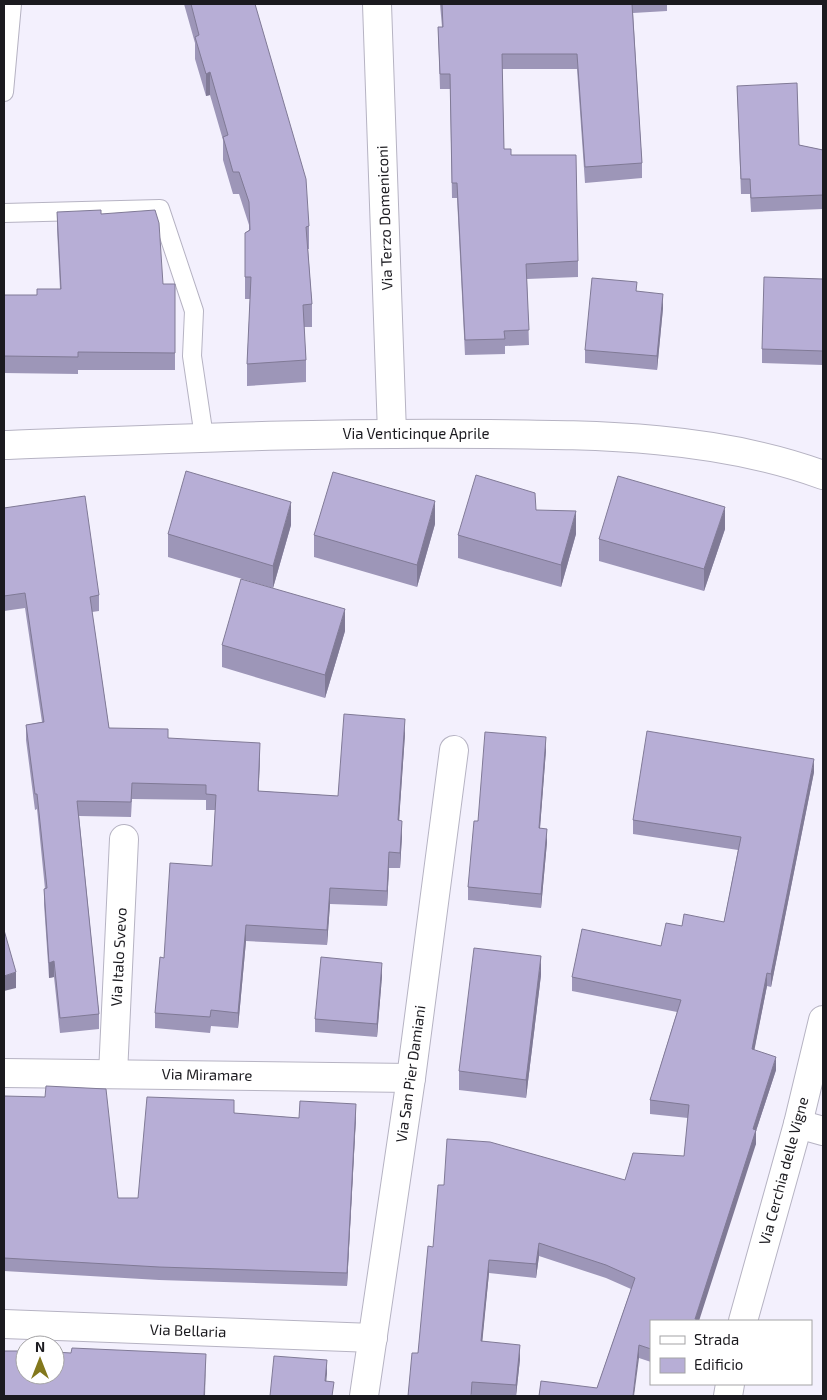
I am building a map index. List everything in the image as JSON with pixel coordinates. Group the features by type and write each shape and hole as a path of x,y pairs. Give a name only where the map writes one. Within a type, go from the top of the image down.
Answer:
{"street":[{"name":"Via Terzo Domeniconi","path":"377,4 392,432"},
{"name":"Via Venticinque Aprile","path":"4,445 392,432 661,439 790,463 823,475"},
{"name":"Via San Pier Damiani","path":"364,1396 411,1078 454,750"},
{"name":"Via Italo Svevo","path":"113,1074 124,839"},
{"name":"Via Cerchia delle Vigne","path":"743,1320 810,1128 823,1020"},
{"name":"Via Miramare","path":"4,1072 411,1078"},
{"name":"Via Bellaria","path":"4,1324 373,1338"}],"lane":[{"path":"4,92 12,4"},
{"path":"4,213 160,209 194,311 192,356 204,437"}],"building":[{"path":"191,4 255,4 306,179 309,226 306,227 312,304 303,305 306,360 247,364 251,277 245,277 245,233 250,230 249,202 239,172 233,172 223,137 228,135 210,72 206,74 195,37 199,35"},
{"path":"442,4 632,4 642,163 585,167 577,54 502,54 504,149 511,149 511,155 576,155 578,261 526,264 529,330 504,331 505,339 465,340 457,183 452,183 450,74 440,74 438,27 443,27"},
{"path":"797,83 799,145 823,150 823,195 751,198 750,179 741,179 737,86"},
{"path":"101,210 101,214 155,210 159,223 163,284 175,284 175,353 78,352 78,357 4,356 4,295 37,295 37,289 61,289 57,212"},
{"path":"764,277 823,279 823,351 762,349"},
{"path":"592,278 637,282 636,291 663,294 657,356 585,350"},
{"path":"186,471 291,502 273,566 168,534"},
{"path":"333,472 435,501 417,565 314,535"},
{"path":"476,475 535,493 536,510 576,511 561,565 458,535"},
{"path":"618,476 725,507 704,569 599,539"},
{"path":"85,496 99,595 90,597 109,728 168,729 168,738 260,743 258,791 338,796 344,714 405,719 398,820 402,821 400,853 389,852 387,891 330,888 327,930 246,925 238,1013 211,1010 210,1017 155,1013 160,957 164,958 170,863 212,866 216,795 206,794 206,785 132,783 131,802 77,801 99,1014 60,1018 54,961 49,963 44,889 47,888 37,794 35,794 26,725 44,722 25,593 4,596 4,508"},
{"path":"241,579 345,609 325,675 222,645"},
{"path":"647,731 814,759 771,974 767,973 752,1049 776,1057 753,1129 756,1130 695,1319 698,1320 650,1320 650,1349 639,1345 633,1396 539,1396 541,1381 597,1388 635,1278 606,1265 539,1243 536,1264 489,1260 481,1341 520,1345 516,1385 472,1382 471,1396 408,1396 412,1353 418,1353 428,1246 433,1247 438,1185 444,1185 447,1139 490,1142 625,1180 633,1153 684,1156 689,1105 650,1100 681,1000 572,977 582,929 661,946 666,923 682,926 684,914 724,922 741,837 633,820"},
{"path":"485,732 546,737 539,828 547,829 541,894 468,887 474,821 478,821"},
{"path":"4,930 16,972 4,976"},
{"path":"474,948 541,956 526,1080 459,1071"},
{"path":"321,957 382,963 377,1024 315,1019"},
{"path":"46,1086 106,1089 118,1198 138,1198 147,1097 234,1100 234,1113 299,1118 300,1101 356,1104 347,1273 159,1267 4,1258 4,1096 45,1097"},
{"path":"72,1348 206,1354 204,1396 4,1396 4,1351 15,1351 15,1385 65,1385 65,1353 71,1353"},
{"path":"274,1356 327,1360 325,1381 334,1382 332,1396 270,1396"}]}
